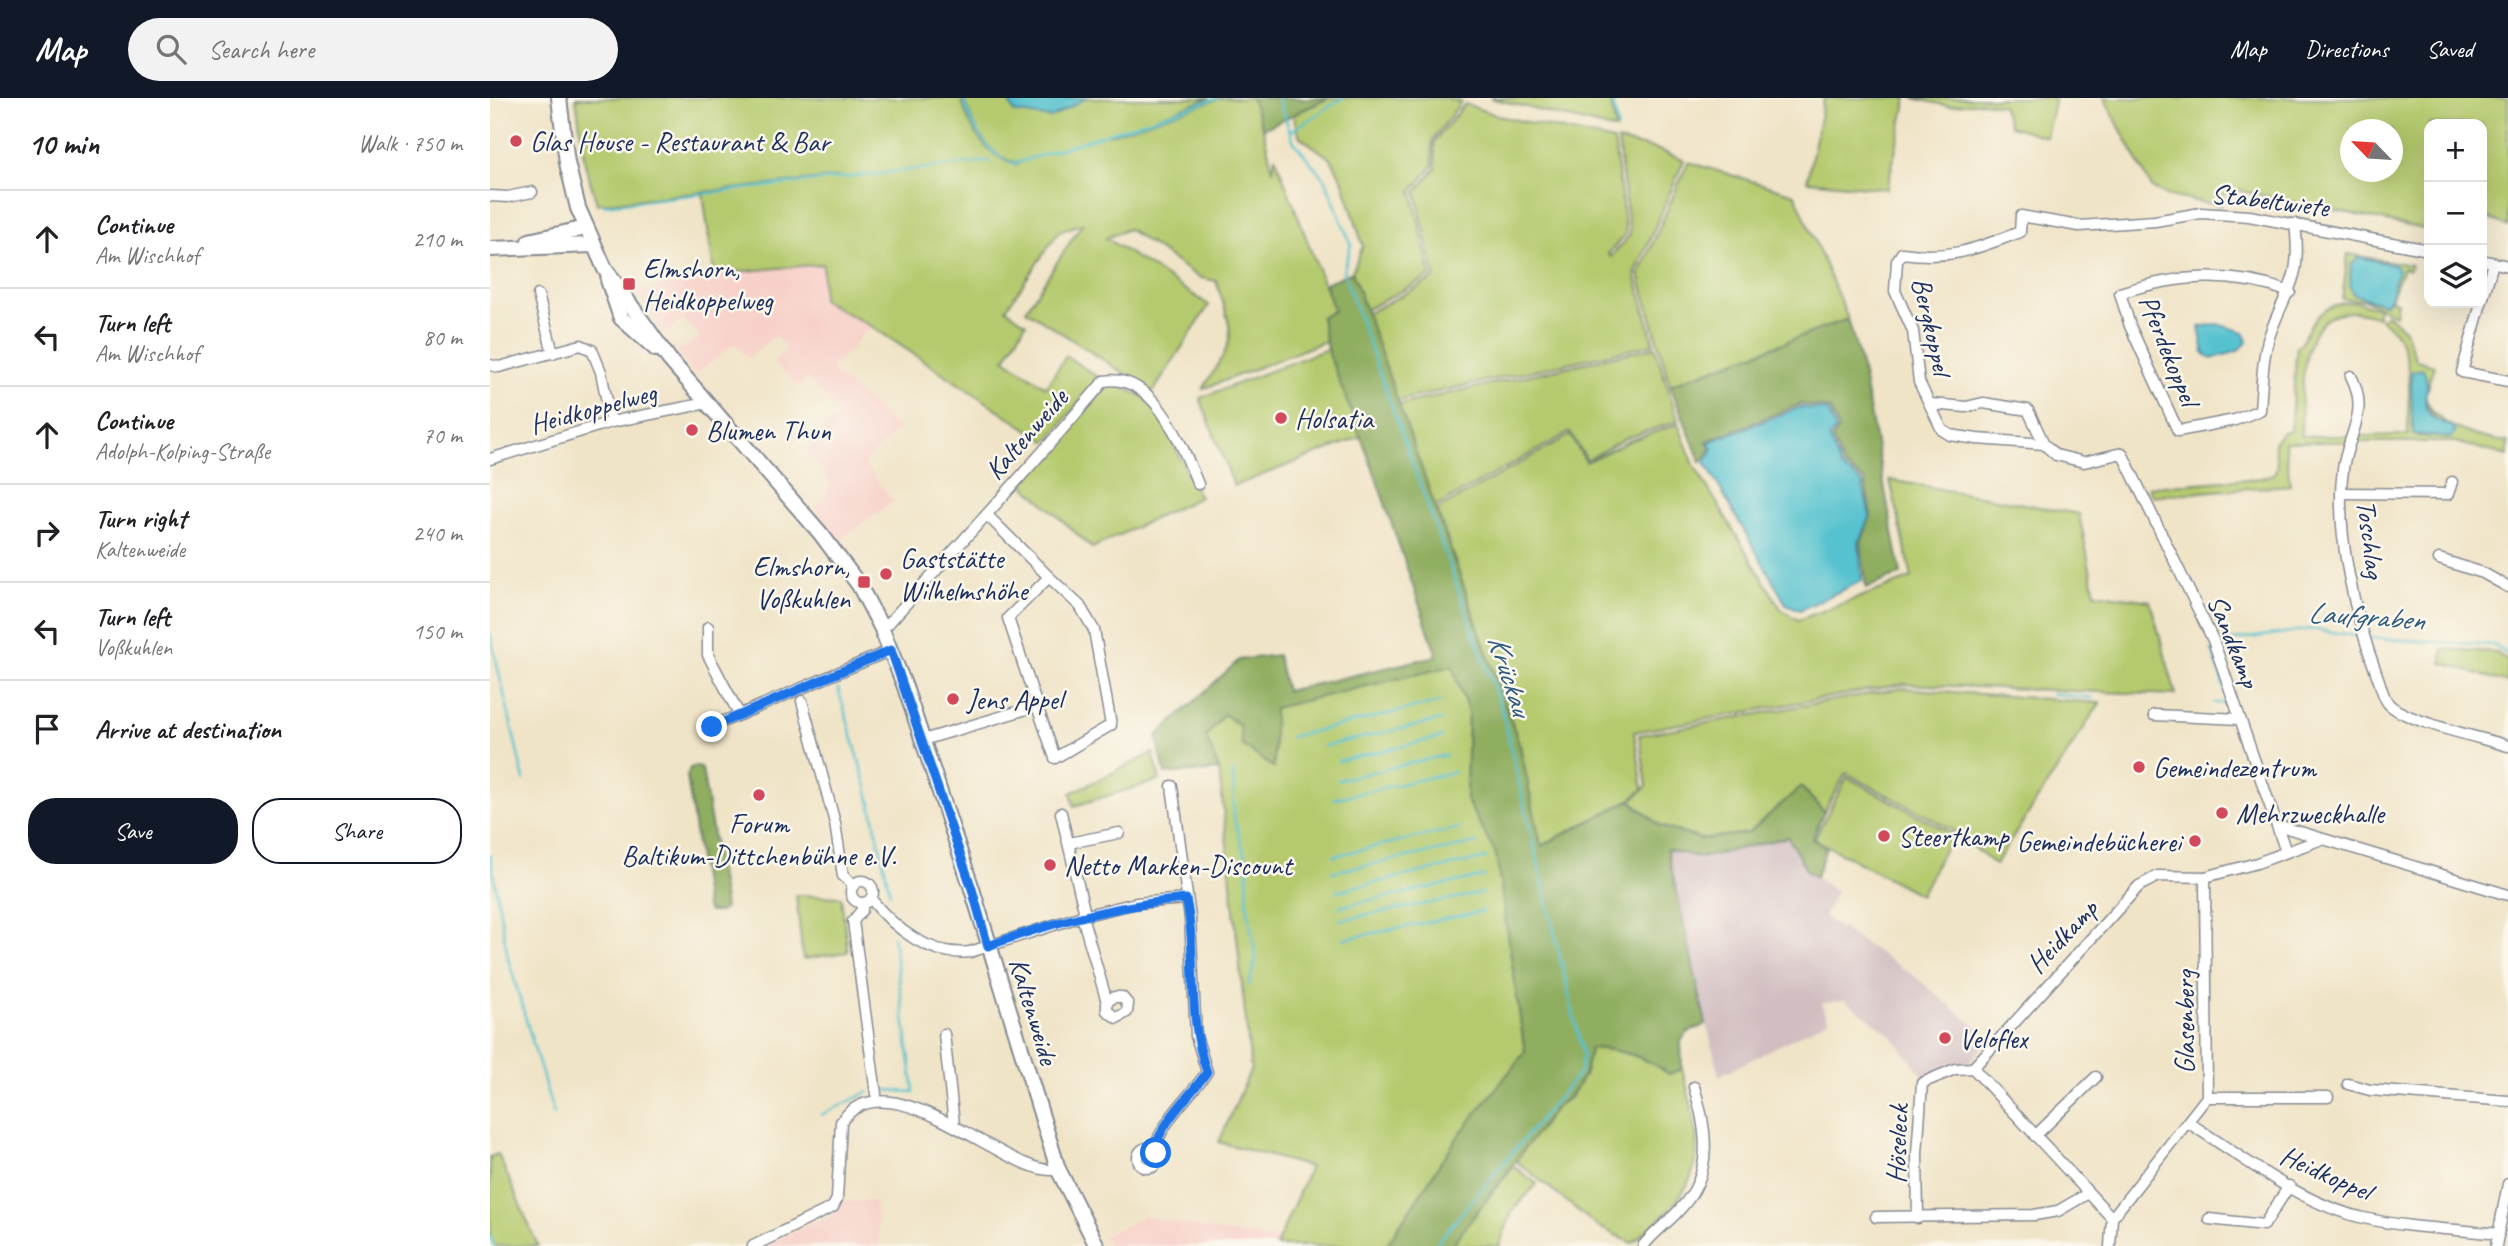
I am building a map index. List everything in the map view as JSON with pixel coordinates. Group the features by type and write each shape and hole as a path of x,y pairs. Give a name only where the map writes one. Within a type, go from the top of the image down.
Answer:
{"main road":[{"name":"Kaltenweide","path":"559,98 567,163 586,228 605,269 669,359 828,543 859,585 881,627 923,740 1058,1169 1097,1246"},
{"path":"491,249 586,228"},
{"path":"491,249 593,245"}],"street":[{"path":"490,196 508,197 533,192"},
{"name":"Stabeltwiete","path":"2020,232 2021,216 2079,226 2201,214 2295,224 2424,249"},
{"name":"Pferdekoppel","path":"2290,292 2235,276 2190,276 2155,282 2120,293 2130,326 2178,430 2235,420 2260,410 2270,335 2290,292 2298,261 2295,224"},
{"name":"Bergkoppel","path":"2020,232 1943,257 1902,253 1897,261 1895,291 1913,331 1919,382 1942,430 1950,435 2044,444"},
{"path":"2487,261 2508,266"},
{"path":"2487,284 2493,263"},
{"path":"538,295 553,353"},
{"path":"2480,308 2462,372 2508,381"},
{"path":"490,365 499,367 581,345 592,350 601,372 611,422"},
{"name":"Toschlag","path":"2351,376 2358,390 2360,407 2343,466 2341,493 2347,565 2387,703 2402,715 2508,746"},
{"name":"Kaltenweide","path":"881,627 888,624 987,515 1104,381 1119,378 1146,393 1160,408 1198,484"},
{"name":"Heidkoppelweg","path":"490,459 611,422 707,403"},
{"name":"Bergkoppel","path":"1931,404 1966,407 1983,403 2028,410 2044,444 2056,455 2084,462 2122,453"},
{"name":"Sandkamp","path":"2122,453 2213,640 2286,852"},
{"path":"2341,493 2448,494 2452,482"},
{"path":"987,515 1080,606 1094,630 1111,725 1055,758 1008,618 1049,577"},
{"path":"2439,559 2483,573 2508,587"},
{"path":"708,626 708,655 739,714"},
{"path":"706,730 891,650"},
{"path":"802,701 832,810 843,876 854,885"},
{"path":"923,740 1037,706"},
{"path":"2154,715 2240,719"},
{"path":"1154,1150 1168,1118 1193,1093 1207,1072 1196,1036 1190,918 1172,786"},
{"path":"1060,813 1084,911 1082,916 1107,1002"},
{"path":"2277,825 2319,840 2508,895"},
{"path":"1069,843 1119,833"},
{"name":"Heidkamp","path":"1973,1068 2139,886 2158,876 2206,877 2319,840"},
{"name":"Glasenberg","path":"2112,1219 2207,1097 2206,877"},
{"path":"876,1094 853,921 862,910 866,901 873,889 869,883 859,881 854,885 853,898 866,901 911,936 933,949 953,954 1136,903 1186,899"},
{"path":"944,1034 954,1124"},
{"path":"1973,1068 2112,1219 2110,1246"},
{"name":"Höseleck","path":"1918,1218 1917,1154 1922,1083 1955,1069 1973,1068"},
{"path":"2035,1136 2096,1077"},
{"path":"2348,1084 2370,1090 2508,1101"},
{"path":"1643,1246 1684,1206 1704,1167 1706,1125 1694,1087"},
{"path":"2207,1097 2328,1097"},
{"path":"753,1246 833,1207 837,1199 838,1132 846,1115 877,1102 894,1104 954,1124 1037,1169 1058,1169"},
{"name":"Heidkoppel","path":"2189,1123 2289,1186 2364,1218 2498,1234"},
{"path":"2496,1246 2508,1184"},
{"path":"2209,1219 2264,1225 2289,1186"},
{"name":"Höseleck","path":"1876,1217 2034,1215 2058,1211 2087,1194"}],"shaded area":[{"path":"823,263 822,300 871,326 831,369 899,429 864,463 893,502 839,540 815,509 832,484 804,449 839,413 807,378 798,386 774,363 786,348 775,336 748,358 735,343 695,375 676,352 701,337 683,320 664,335 634,292 714,274"},
{"path":"1788,837 1807,871 1836,892 1824,917 1913,975 1990,1038 1967,1065 1924,1077 1890,1034 1845,1000 1821,1003 1829,1020 1719,1076 1666,849 1701,858"},
{"path":"841,1201 875,1201 880,1246 759,1246 829,1217"},
{"path":"1144,1216 1213,1230 1278,1239 1276,1246 1110,1246 1102,1237"}],"green space":[{"path":"576,98 961,98 968,120 979,139 994,154 1014,165 1022,162 1001,157 984,141 977,131 964,98 1007,98 1014,112 1086,98 1210,98 1108,135 1221,98 1251,98 1263,129 1273,171 1275,156 1334,311 1321,317 1326,341 1203,389 1222,358 1229,338 1227,316 1216,281 1198,277 1128,229 1106,238 1209,305 1153,392 1026,310 1082,224 1059,231 1006,309 1026,323 1005,359 1046,387 1066,356 1099,378 1047,442 871,326 822,300 823,264 714,274 703,194 839,177 597,204 585,164"},
{"path":"1251,98 1328,98 1263,129"},
{"path":"1328,98 1446,98 1461,102 1432,141 1433,166 1412,191 1431,276 1365,310 1352,272 1363,246 1342,179 1331,159 1300,137 1293,115"},
{"path":"1490,98 1610,98 1616,130"},
{"path":"1824,98 1907,98 1887,189 1807,181"},
{"path":"1913,98 2055,98 2046,137 2010,126 2002,105 1983,102 1948,106"},
{"path":"2104,98 2508,98 2508,227 2487,217 2487,119 2424,119 2424,229 2227,188 2221,206 2165,195 2152,188"},
{"path":"1465,104 1499,116 1614,141 1626,234 1608,254 1611,257 1630,235 1618,141 1656,149 1684,160 1635,274 1654,344 1396,401 1366,314 1435,278 1416,192 1436,168 1434,142"},
{"path":"1688,162 1795,194 1848,319 1670,385 1639,275"},
{"path":"2348,254 2411,265 2409,270 2403,268 2391,299 2397,302 2395,315 2366,300 2342,299"},
{"path":"1352,272 1520,746 1541,846 1630,800 1660,826 1701,839 1748,833 1801,787 1824,812 1812,839 1826,848 1816,877 1807,871 1788,837 1701,858 1667,849 1706,1024 1687,1033 1681,1041 1682,1069 1669,1074 1632,1055 1590,1048 1587,1066 1576,1088 1557,1106 1451,1246 1386,1246 1459,1135 1525,1052 1496,854 1466,799 1468,712 1452,666 1274,708 1274,768 1242,745 1240,726 1224,714 1206,737 1219,770 1165,774 1157,736 1239,660 1277,655 1286,691 1437,656 1373,469 1327,349 1321,317 1334,311 1325,283"},
{"path":"2357,302 2378,308 2378,317 2351,312 2331,316 2318,328 2309,346 2302,391 2301,436 2350,436 2348,442 2285,442 2290,485 2152,496 2148,487 2261,478 2274,474 2277,467 2274,442 2283,432 2290,432 2297,345 2300,345 2309,327 2321,313 2336,304"},
{"path":"2387,314 2405,330 2416,360 2434,365 2425,396 2438,416 2459,430 2508,442 2508,456 2455,442 2355,442 2358,436 2408,435 2409,387 2406,355 2392,329 2380,319","holes":["2426,376 2429,410 2450,438 2417,436"]},
{"path":"1848,319 1861,365 1901,574 1866,588 1861,542 1871,516 1865,481 1843,465 1832,438 1839,430 1830,409 1801,404 1707,441 1711,449 1701,463 1670,385"},
{"path":"1655,347 1678,421 1626,438 1587,460 1570,432 1435,507 1398,405"},
{"name":"Holsatia","path":"1327,349 1361,437 1234,486 1200,398"},
{"path":"1111,383 1143,396 1156,410 1200,497 1092,548 1021,482"},
{"path":"1678,424 1694,465 1781,609 1798,620 1912,578 1890,480 2079,514 2095,593 2150,601 2176,695 1903,684 1634,732 1643,789 1630,800 1541,846 1520,746 1437,510 1570,435 1586,462 1629,441"},
{"path":"2443,649 2496,652 2508,662 2508,683 2442,663"},
{"path":"1452,665 1468,712 1466,799 1496,854 1525,1053 1459,1135 1386,1246 1276,1246 1310,1167 1219,1142 1251,1069 1219,770 1206,737 1224,713 1240,726 1274,767 1273,708"},
{"path":"1902,688 2100,703 1995,865 1955,831 1846,773 1824,812 1801,787 1748,833 1701,839 1660,826 1632,801 1647,786 1639,735"},
{"path":"1153,753 1160,780 1074,806 1071,793"},
{"path":"696,766 702,769 725,908 720,912 709,912 706,907 687,776 690,768"},
{"name":"Steertkamp","path":"1847,777 1953,834 1920,895 1814,839"},
{"path":"796,895 841,897 848,952 803,959"},
{"path":"1590,1048 1632,1055 1669,1074 1682,1069 1690,1100 1697,1148 1687,1185 1675,1203 1632,1243 1597,1226 1515,1160 1557,1106 1571,1097 1585,1074"},
{"path":"498,1154 538,1246 494,1246 490,1236 490,1157"},
{"path":"1513,1166 1537,1184 1513,1210 1499,1246 1451,1246"}],"water":[{"path":"1007,98 1086,98 1051,118 1014,112"},
{"path":"2359,257 2395,265 2398,270 2390,298 2384,304 2353,294 2350,285 2351,265"},
{"path":"2217,324 2244,332 2247,342 2238,351 2211,359 2204,353 2199,327"},
{"path":"2423,369 2427,386 2426,408 2438,421 2452,426 2455,433 2450,438 2413,434 2411,372"},
{"path":"1801,407 1828,411 1836,430 1829,437 1841,467 1862,482 1870,516 1859,542 1862,581 1800,610 1786,604 1705,462 1713,449 1709,442"}],"waterway":[{"path":"963,98 980,137 994,153 1013,164 1218,98"},
{"name":"Krückau","path":"1278,98 1294,142 1326,181 1351,245 1343,272 1502,710 1583,1055 1580,1072 1434,1246"},
{"path":"1290,132 1343,98"},
{"path":"1612,98 1618,128"},
{"path":"604,205 989,161"},
{"name":"Laufgraben","path":"2219,646 2227,641 2312,629 2362,637"},
{"path":"490,634 524,780"},
{"name":"Laufgraben","path":"2368,638 2494,645 2508,655"},
{"name":"Laufgraben","path":"2212,650 2227,697 2223,703 2214,703"},
{"path":"838,688 868,791 890,893"},
{"name":"Laufgraben","path":"2052,694 2092,698"},
{"path":"1290,737 1440,702"},
{"path":"1324,746 1441,720"},
{"path":"1338,761 1442,737"},
{"path":"1338,780 1446,755"},
{"path":"1233,771 1234,819 1248,864 1247,903 1256,959 1249,985"},
{"path":"1333,799 1454,772"},
{"path":"1333,856 1459,828"},
{"path":"1332,872 1477,843"},
{"path":"490,855 508,958 554,1115"},
{"path":"1337,891 1486,858"},
{"path":"1339,907 1485,876"},
{"path":"1340,920 1483,893"},
{"path":"1344,939 1484,911"},
{"path":"883,1090 914,1092 893,937"},
{"path":"821,1115 868,1092"},
{"path":"490,1236 494,1246"}],"place":[{"name":"Glas House - Restaurant & Bar","path":"516,141"},
{"name":"Elmshorn, Heidkoppelweg","path":"629,284"},
{"name":"Holsatia","path":"1281,418"},
{"name":"Blumen Thun","path":"692,430"},
{"name":"Gaststätte Wilhelmshöhe","path":"886,574"},
{"name":"Elmshorn, Voßkuhlen","path":"864,582"},
{"name":"Jens Appel","path":"953,699"},
{"name":"Gemeindezentrum","path":"2139,767"},
{"name":"Forum Baltikum-Dittchenbühne e.V.","path":"759,795"},
{"name":"Mehrzweckhalle","path":"2222,813"},
{"name":"Steertkamp","path":"1884,836"},
{"name":"Gemeindebücherei","path":"2195,841"},
{"name":"Netto Marken-Discount","path":"1050,865"},
{"name":"Veloflex","path":"1945,1038"}],"route":[{"path":"712,727 891,650 972,889 988,946 1082,916 1136,903 1186,899 1190,918 1196,1036 1207,1072 1193,1093 1168,1118 1158,1138 1154,1150 1156,1153"}]}
